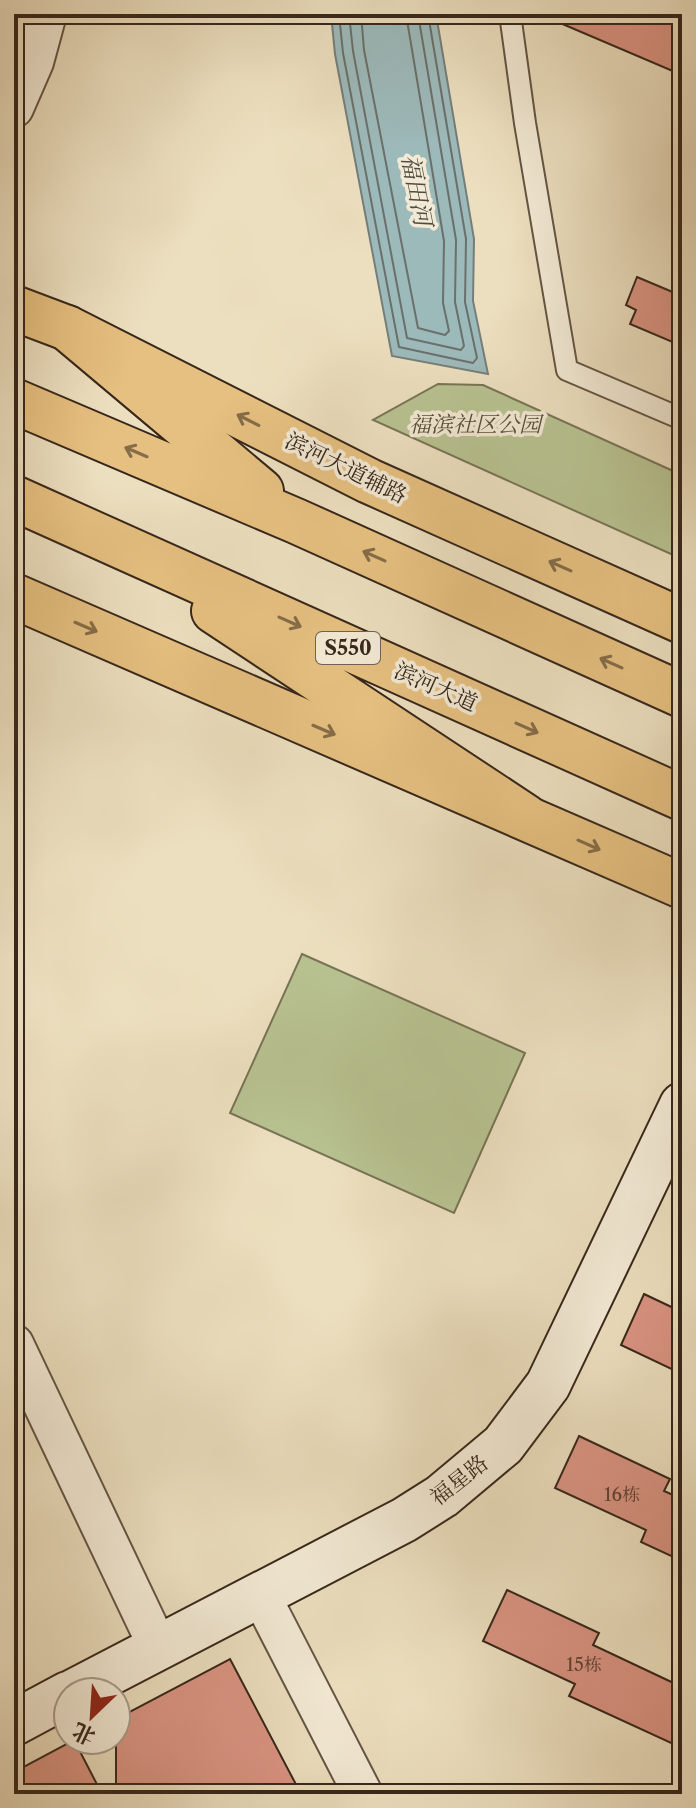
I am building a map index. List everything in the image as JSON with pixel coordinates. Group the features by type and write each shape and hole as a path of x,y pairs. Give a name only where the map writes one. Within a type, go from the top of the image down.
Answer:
{"main road":[{"name":"滨河大道辅路","path":"14,308 67,328 369,481 682,621"},
{"path":"67,328 296,521"},
{"path":"14,401 296,521 682,695"},
{"name":"滨河大道","path":"14,498 682,798"},
{"path":"105,539 526,817"},
{"path":"14,596 682,886"},
{"name":"福星路","path":"103,1676 417,1512 442,1496 503,1445 534,1406 569,1346 682,1105"},
{"name":"福星路","path":"14,1723 52,1703"}],"street":[{"path":"14,108 34,62 47,14"},
{"path":"14,1344 158,1647"},
{"path":"260,1594 363,1794"}],"lane":[{"path":"510,14 525,123 567,370 682,419"}],"green space":[{"name":"福滨社区公园","path":"438,384 483,385 682,475 682,559 373,420"},
{"path":"302,954 525,1053 454,1213 230,1113"}],"water":[{"name":"福田河","path":"331,14 436,14 474,239 473,301 488,374 392,356 335,54"}],"building":[{"path":"539,14 682,14 682,75"},
{"path":"637,277 682,296 682,346 630,324 636,310 626,305"},
{"path":"644,1294 682,1312 682,1374 621,1345"},
{"path":"579,1436 670,1479 664,1491 682,1499 682,1561 641,1542 646,1530 555,1488"},
{"path":"507,1590 599,1633 593,1645 682,1687 682,1748 569,1696 575,1684 483,1641"},
{"path":"230,1659 301,1794 116,1794 116,1756 132,1756 132,1711"},
{"path":"52,1752 52,1756 82,1756 102,1794 14,1794 14,1772"}]}
